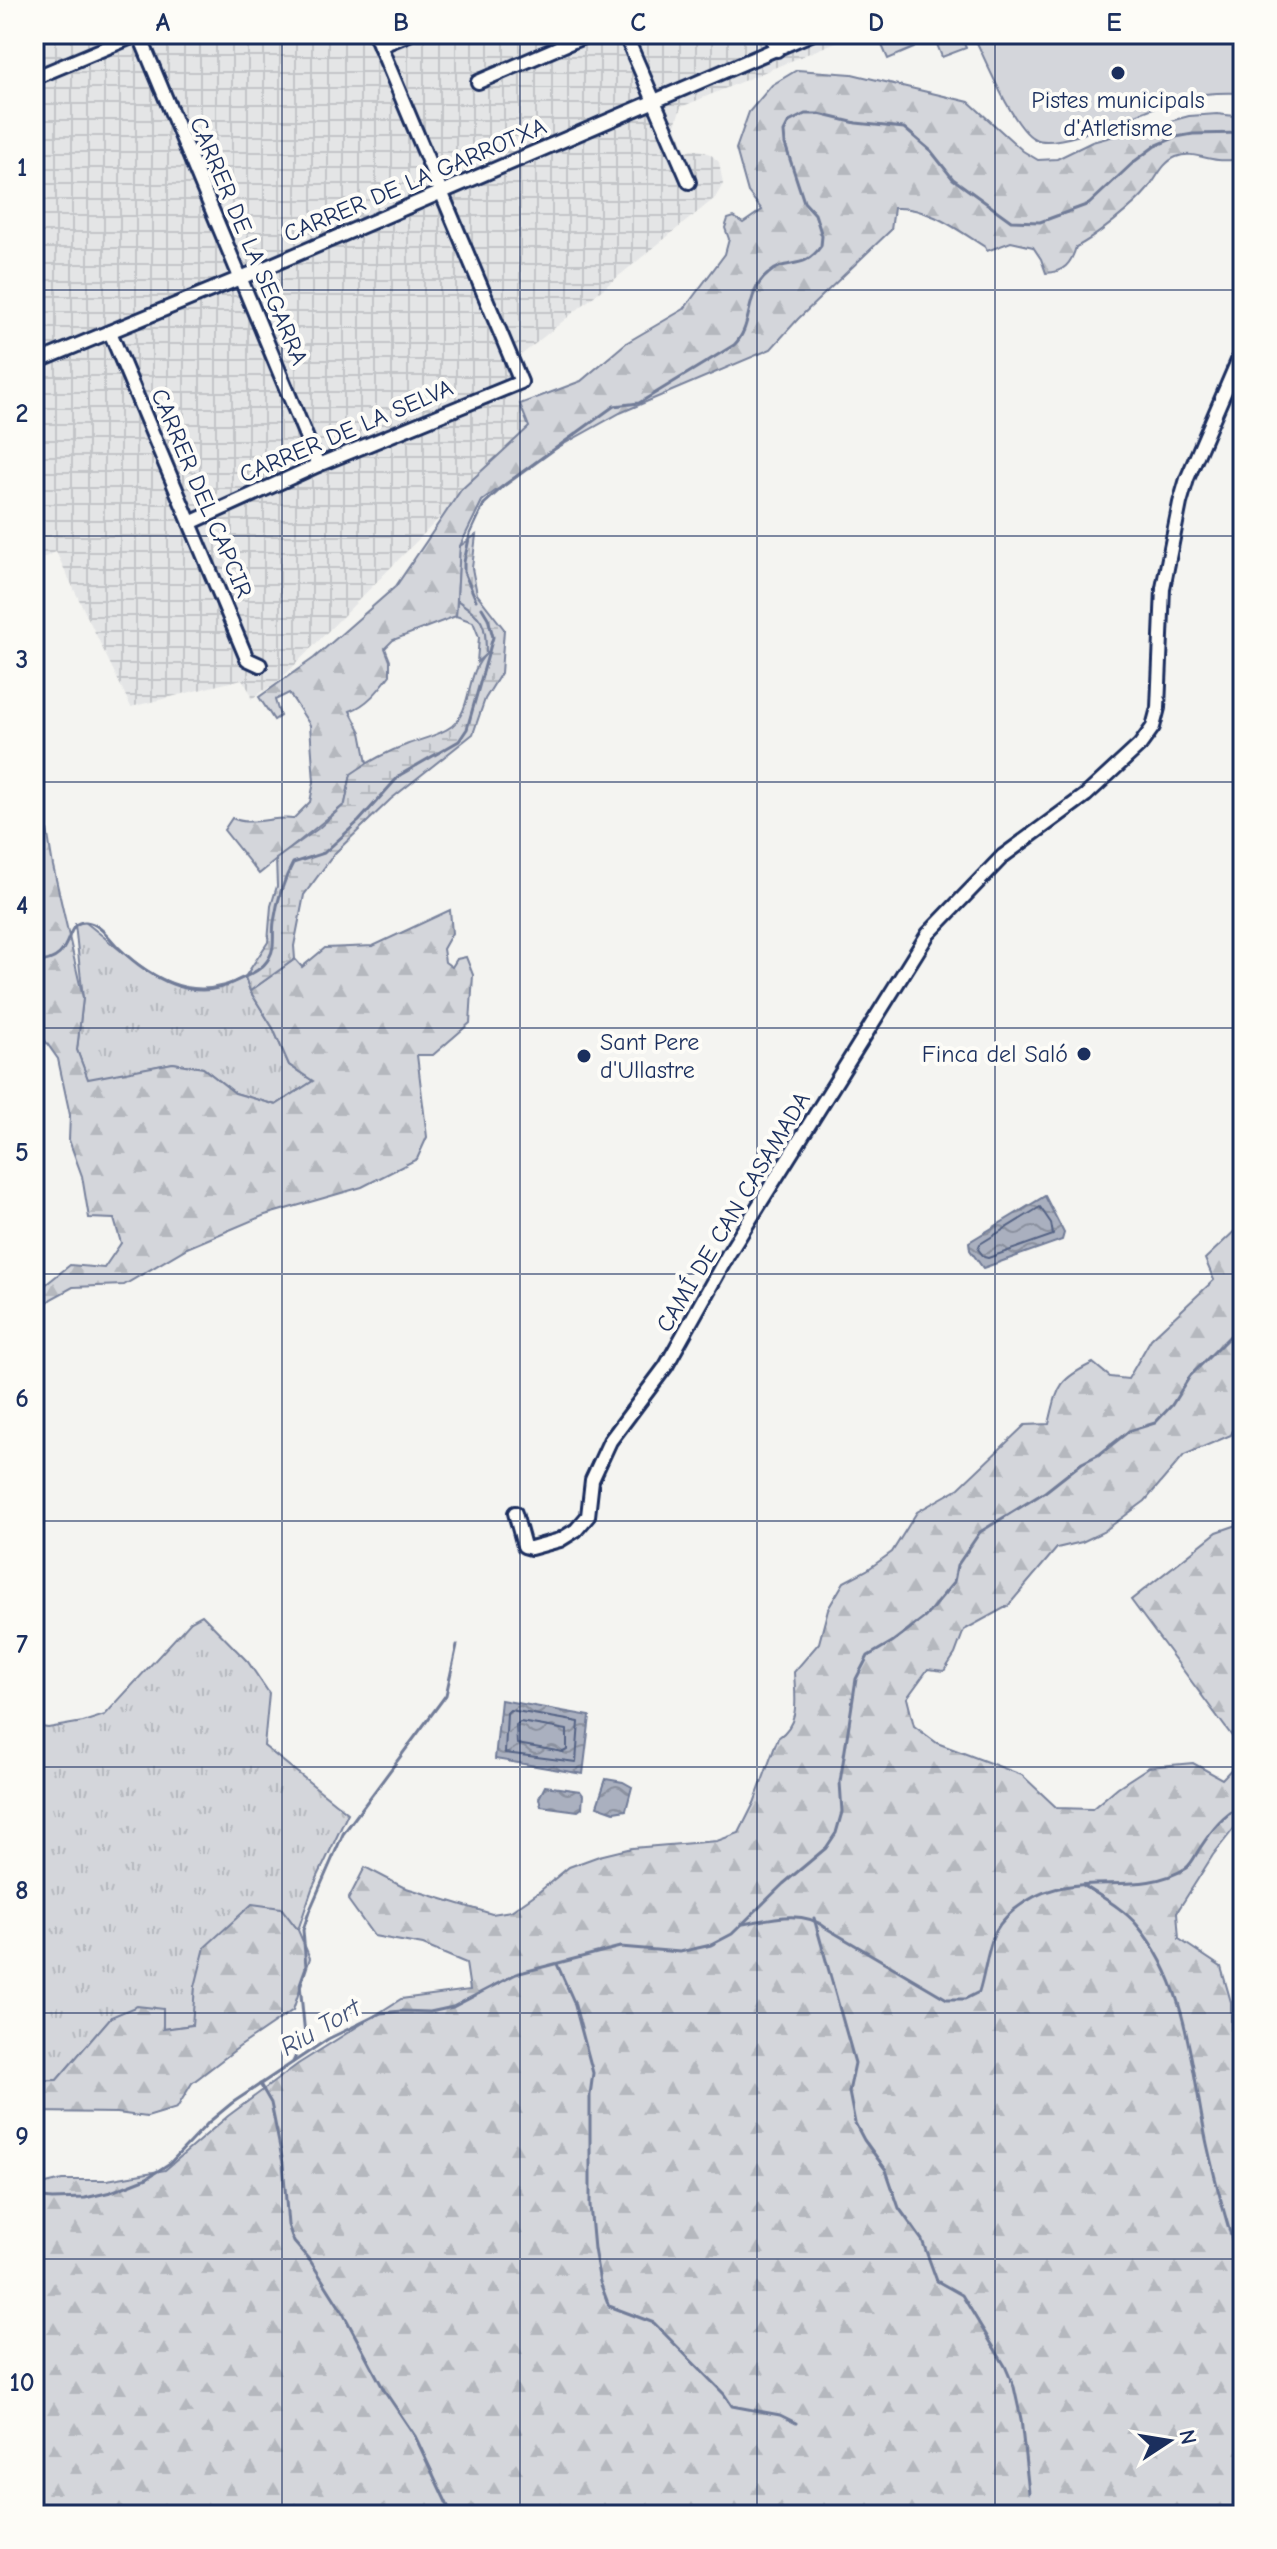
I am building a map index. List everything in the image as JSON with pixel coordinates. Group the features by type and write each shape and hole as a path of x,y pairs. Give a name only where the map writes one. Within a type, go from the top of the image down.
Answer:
{"street":[{"path":"34,78 139,34"},
{"name":"CARRER DE LA SEGARRA","path":"139,34 318,465"},
{"path":"409,34 377,40 441,192"},
{"path":"478,82 590,34"},
{"path":"625,34 689,182"},
{"path":"770,34 777,50"},
{"name":"CARRER DE LA GARROTXA","path":"34,363 241,278 811,34"},
{"name":"CARRER DE LA SELVA","path":"190,523 318,465 521,382 441,192"},
{"name":"CARRER DEL CAPCIR","path":"110,332 247,659 260,665"},
{"name":"CAMÍ DE CAN CASAMADA","path":"515,1513 524,1546 531,1548 560,1540 576,1530 588,1516 592,1480 610,1441 666,1366 729,1253 938,921 1003,856 1086,795 1140,745 1153,727 1158,708 1163,588 1180,503 1187,479 1243,349"}],"shaded area":[{"path":"34,34 855,34 681,107 675,125 686,150 710,154 719,162 723,184 715,198 520,356 520,404 529,427 279,681 251,699 242,679 131,707 56,552 34,562"}],"green space":[{"path":"908,34 914,48 888,59 881,43"},
{"path":"933,34 960,34 966,48 942,57"},
{"name":"Pistes municipals d'Atletisme","path":"973,34 1243,34 1243,93 1190,96 1065,139 1035,139 1009,108"},
{"path":"797,70 852,74 969,102 1023,151 1038,160 1057,159 1092,142 1189,116 1217,114 1243,117 1243,159 1176,157 1163,167 1134,204 1076,247 1066,266 1046,273 1033,247 1011,242 987,251 942,220 906,208 894,208 891,230 771,349 620,413 546,454 482,501 460,546 456,616 393,640 385,648 390,661 390,675 367,701 350,711 361,732 367,763 351,775 345,804 259,874 224,830 232,818 247,822 293,819 310,802 314,782 310,725 289,693 275,700 280,716 274,720 259,697 314,658 396,586 461,490 529,427 520,404 581,381 626,343 684,309 725,254 729,239 725,228 728,219 734,217 743,223 762,210 748,192 736,149 749,112 772,85"},
{"path":"476,535 472,568 477,594 504,629 501,673 485,699 473,734 391,799 335,853 304,895 294,946 295,959 250,991 245,977 268,942 271,906 277,886 276,859 319,828 345,804 351,774 391,751 436,735 459,719 475,671 486,654 481,621 457,600 460,546"},
{"path":"457,600 478,617 484,627 486,654 477,662 479,637 473,622 456,616"},
{"path":"34,781 42,798 53,866 83,998 77,1050 88,1079 173,1063 203,1068 235,1093 276,1105 313,1081 289,1065 273,1028 250,991 295,959 302,967 325,948 373,946 450,910 452,933 443,949 445,962 452,967 457,959 466,957 473,975 470,1023 433,1055 417,1055 427,1137 417,1159 362,1187 265,1215 187,1248 124,1285 73,1287 51,1299 34,1315 34,1294 70,1265 104,1268 121,1243 114,1219 89,1218 82,1176 69,1140 70,1115 58,1059 34,1025"},
{"path":"85,922 140,965 178,985 199,989 221,986 245,977 289,1065 313,1081 276,1105 235,1093 203,1068 173,1063 88,1080 77,1050 83,998 75,924"},
{"path":"1243,1223 1243,1408 1231,1435 1184,1455 1145,1501 1103,1532 1082,1542 1057,1548 1008,1606 964,1630 955,1654 944,1671 928,1669 907,1698 914,1726 937,1743 1022,1775 1057,1808 1092,1809 1149,1767 1193,1763 1222,1779 1243,1757 1243,1817 1213,1855 1177,1912 1179,1939 1221,1967 1231,2002 1231,2040 1243,2131 1243,2515 34,2515 34,2187 62,2180 107,2180 165,2170 228,2116 298,2064 401,1999 470,1990 466,1963 423,1945 374,1936 348,1900 365,1867 403,1887 492,1914 511,1911 569,1867 599,1856 632,1848 717,1841 739,1833 754,1803 778,1738 793,1717 794,1672 819,1643 828,1609 844,1582 892,1552 917,1512 959,1488 1025,1425 1049,1424 1057,1393 1072,1374 1093,1363 1110,1377 1128,1379 1151,1339 1214,1280 1205,1259"},
{"path":"1243,1523 1243,1751 1131,1600 1217,1532"},
{"path":"202,1615 248,1662 269,1693 264,1746 348,1813 312,1889 298,1930 281,1908 195,1987 193,2025 163,2029 111,2017 57,2080 34,2081 34,1726 48,1728 105,1715 191,1621"},
{"path":"252,1904 281,1908 298,1930 310,1958 293,2010 192,2083 177,2108 147,2117 117,2113 34,2112 34,2081 57,2080 111,2017 137,2006 163,2009 163,2029 192,2025 195,1987 205,1947"}],"water":[{"path":"1045,1196 1064,1233 1062,1240 983,1268 970,1250 969,1242"},
{"path":"501,1700 590,1716 583,1774 495,1759"},
{"path":"606,1779 632,1787 626,1810 614,1812 597,1806"},
{"path":"545,1786 580,1791 583,1795 582,1808 578,1811 541,1806 539,1798"}],"waterway":[{"path":"476,600 464,572 464,562 470,534 484,504 505,485 614,406 639,403 734,345 744,329 760,282 775,269 808,259 821,246 822,236 815,214 804,202 785,144 784,132 789,122 805,114 819,114 856,123 904,128 931,151 953,179 1011,221 1040,222 1089,204 1155,146 1193,134 1243,133"},
{"path":"34,962 57,956 78,923 86,922 100,928 144,969 188,989 219,988 262,966 272,949 277,907 293,863 324,853 359,821 400,775 459,741 467,729 493,637 482,608"},
{"name":"Riu Tort","path":"34,2197 85,2198 147,2178 170,2163 232,2103 328,2039 381,2013 430,2012 453,2007 516,1974 620,1947 680,1952 711,1945 732,1934 783,1884 826,1848 836,1833 842,1812 840,1782 856,1679 868,1656 925,1617 954,1582 957,1566 980,1532 1045,1492 1129,1431 1155,1423 1172,1405 1190,1376 1243,1323"},
{"name":"Riu Tort","path":"293,2062 305,2035 300,1984 306,1967 303,1930 309,1912 343,1834 446,1695 457,1645"},
{"path":"743,1924 786,1917 817,1922 947,1999 965,1999 979,1992 995,1932 1021,1905 1045,1892 1065,1887 1148,1882 1167,1877 1188,1866 1218,1824 1243,1805"},
{"path":"1083,1885 1112,1903 1137,1925 1168,1975 1186,2030 1211,2161 1243,2275"},
{"path":"814,1918 855,2063 849,2092 855,2123 886,2170 899,2208 922,2240 937,2281 962,2295 1005,2366 1014,2387 1021,2419 1029,2493"},
{"path":"557,1964 574,2002 593,2073 590,2095 590,2205 600,2282 609,2306 654,2323 732,2406 780,2415 796,2423"},
{"path":"260,2084 271,2103 283,2163 288,2225 294,2242 311,2262 342,2311 384,2390 415,2436 452,2515"}],"place":[{"name":"Pistes municipals d'Atletisme","path":"1118,73"},
{"name":"Finca del Saló","path":"1084,1054"},
{"name":"Sant Pere d'Ullastre","path":"584,1056"}]}
